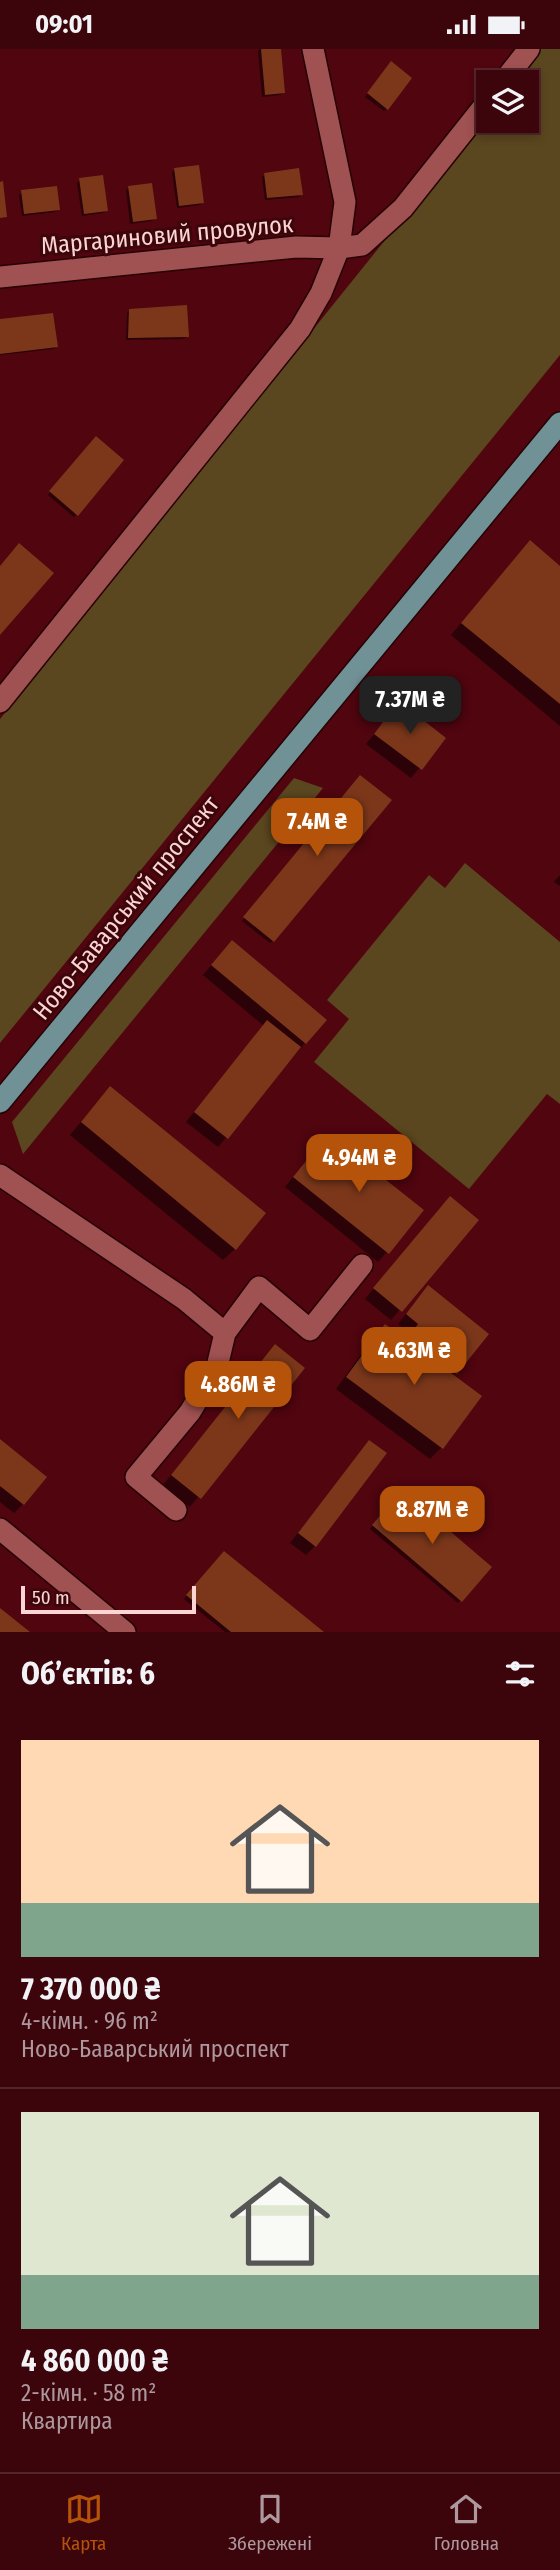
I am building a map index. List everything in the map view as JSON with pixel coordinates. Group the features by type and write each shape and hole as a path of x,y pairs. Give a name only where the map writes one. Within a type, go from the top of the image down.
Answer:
{"main road":[{"name":"Ново-Баварський проспект","path":"0,1102 560,423"}],"street":[{"path":"0,702 300,328 321,293 339,248 345,202 313,49"},
{"path":"512,70 529,49"},
{"path":"339,248 362,244 403,208 476,115"},
{"name":"Маргариновий провулок","path":"0,277 296,247 339,248"},
{"path":"0,1175 184,1299 225,1333"},
{"path":"176,1510 136,1477 190,1412 217,1367 225,1333 259,1287 310,1330 362,1265"},
{"path":"0,1529 125,1632"}],"shaded area":[{"path":"540,49 560,49 560,355 0,1043 0,719 476,127 476,133 539,133 539,70 523,70"},
{"path":"294,778 323,788 23,1154 12,1122"},
{"path":"465,863 560,942 560,1104 547,1094 469,1189 314,1062 349,1019 327,1000 429,875 445,888"}],"building":[{"path":"261,49 281,49 285,93 265,95"},
{"path":"391,61 412,78 388,110 367,93"},
{"path":"199,165 204,203 179,206 174,168"},
{"path":"299,168 303,195 267,198 264,173"},
{"path":"103,175 108,211 84,214 79,178"},
{"path":"3,181 7,217 0,218 0,182"},
{"path":"152,183 157,219 133,222 128,186"},
{"path":"57,186 60,210 24,214 21,190"},
{"path":"187,305 189,337 128,338 129,309"},
{"path":"53,313 58,347 0,354 0,319"},
{"path":"96,436 124,460 78,516 49,491"},
{"path":"530,540 560,566 560,704 461,623"},
{"path":"19,543 54,573 0,635 0,566"},
{"path":"399,701 446,738 422,770 374,734"},
{"path":"360,775 392,800 274,942 243,917"},
{"path":"232,940 327,1020 306,1044 211,965"},
{"path":"267,1020 301,1047 228,1139 194,1112"},
{"path":"110,1086 266,1213 236,1250 81,1122"},
{"path":"328,1134 424,1210 389,1254 293,1177"},
{"path":"450,1196 479,1220 402,1312 373,1288"},
{"path":"428,1285 489,1334 457,1374 409,1336 418,1324 406,1314"},
{"path":"385,1324 482,1396 443,1449 346,1377"},
{"path":"275,1344 305,1368 201,1499 171,1475"},
{"path":"0,1439 47,1477 24,1505 0,1486"},
{"path":"369,1440 387,1453 316,1547 298,1533"},
{"path":"402,1490 492,1567 462,1602 372,1525"},
{"path":"224,1551 324,1632 231,1632 186,1595"},
{"path":"0,1608 30,1632 0,1632"}]}
